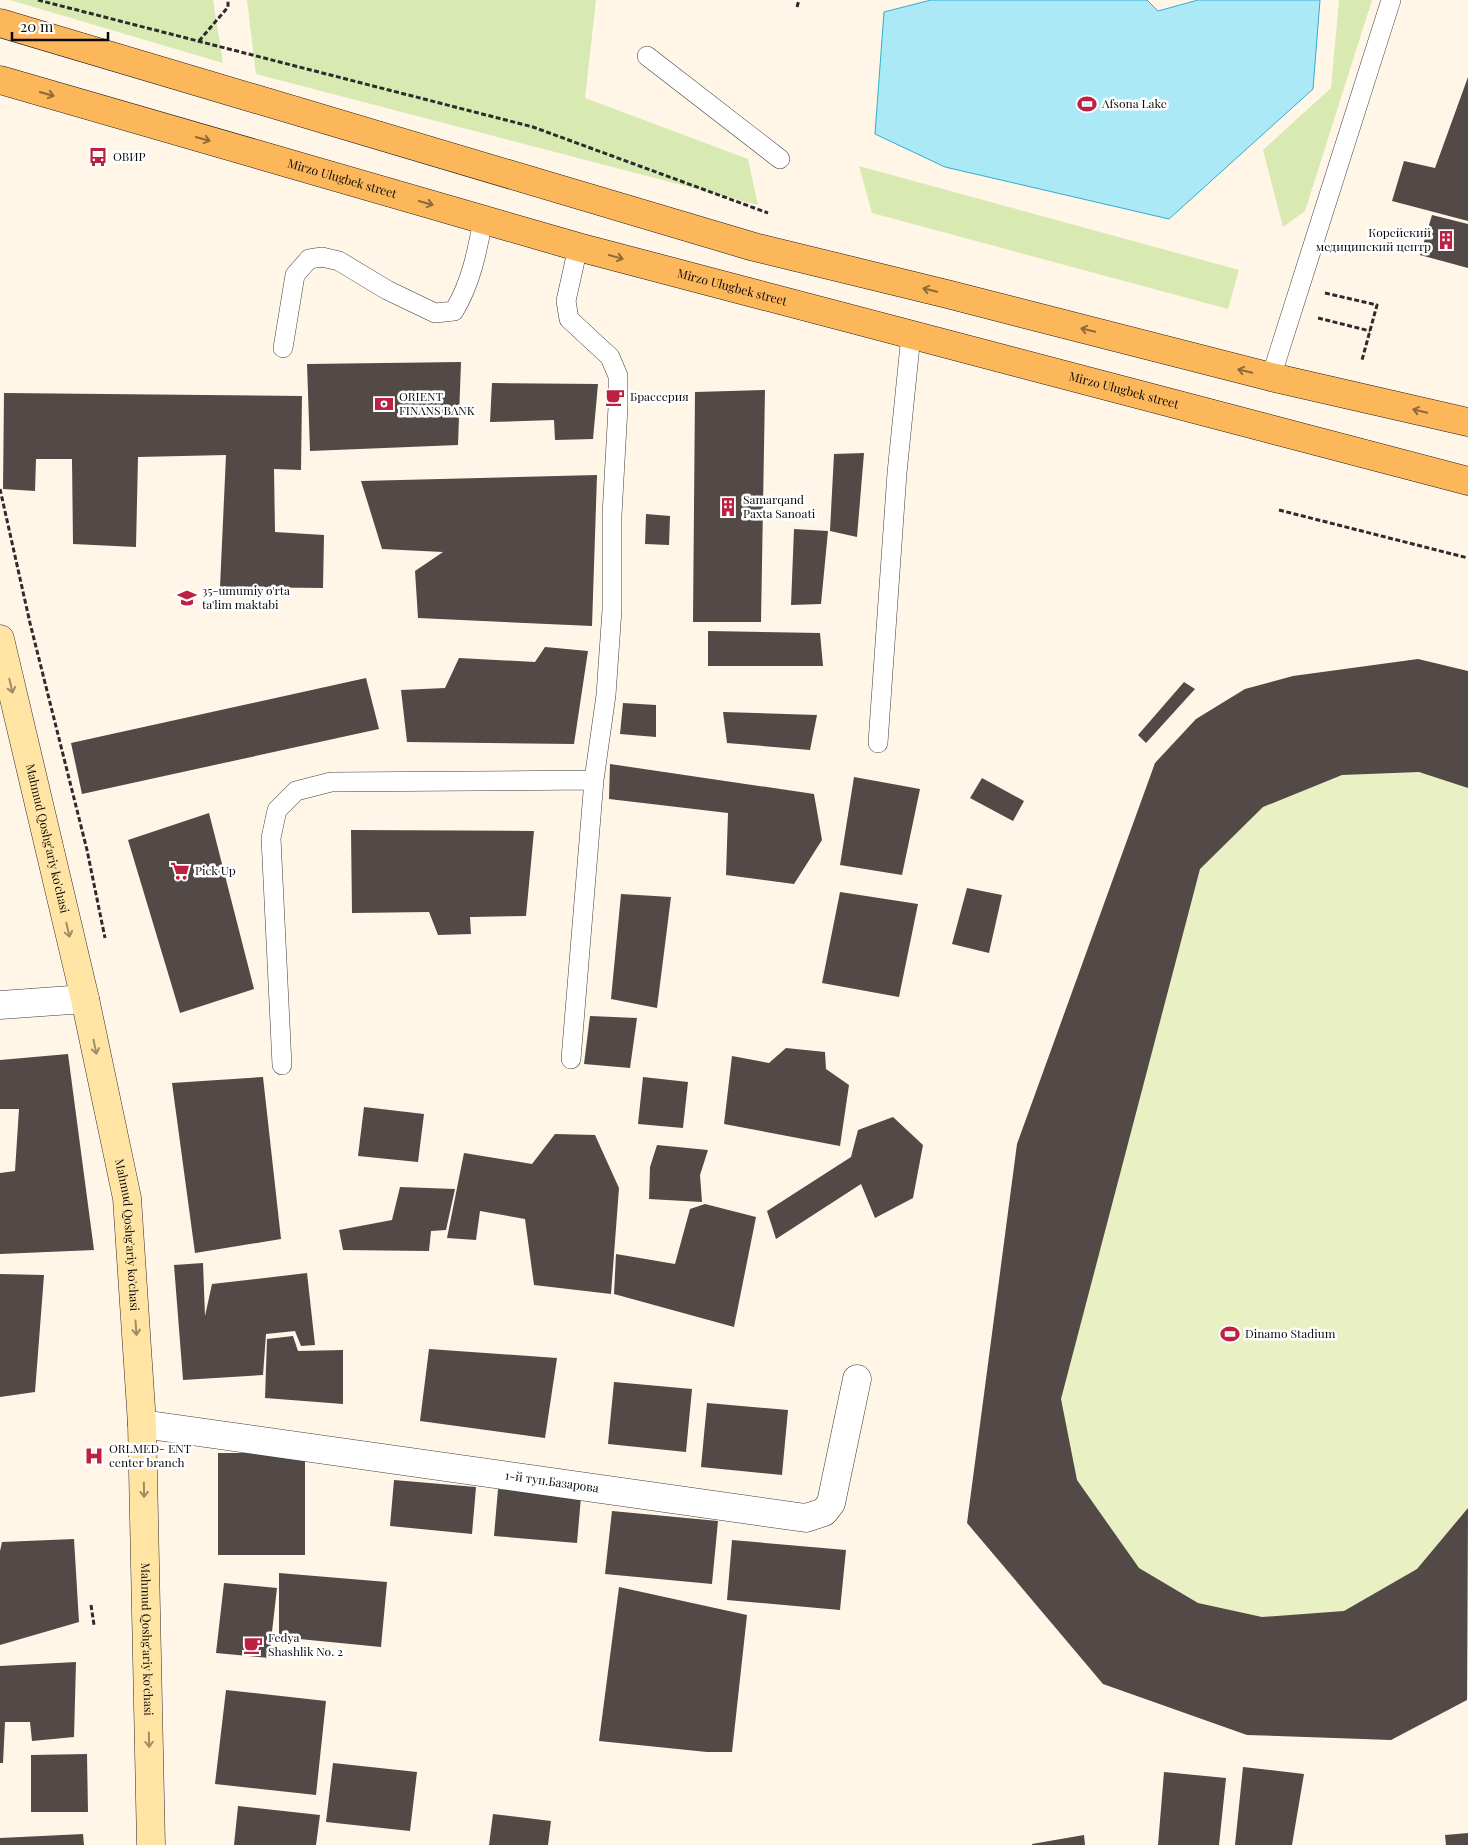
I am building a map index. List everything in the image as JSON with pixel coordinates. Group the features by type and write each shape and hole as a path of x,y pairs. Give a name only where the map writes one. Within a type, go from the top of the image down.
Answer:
{"main road":[{"path":"0,23 754,247 1271,377 1468,422"},
{"name":"Mirzo Ulugbek street","path":"0,80 578,247 1468,481"},
{"name":"Mahmud Qoshg'ariy ko'chasi","path":"0,639 85,999 127,1198 142,1424 151,1845"}],"street":[{"path":"0,1005 85,999"},
{"name":"1-й туп.Базарова","path":"142,1424 806,1518 824,1512 830,1502 857,1379"}],"lane":[{"path":"1271,377 1391,0"},
{"path":"647,56 780,159"},
{"path":"282,348 295,276 309,259 322,257 339,261 387,290 434,313 454,311 463,296 475,260 483,220"},
{"path":"571,1059 594,780 606,695 612,610 612,515 618,407 618,376 610,357 569,319 566,301 578,247"},
{"path":"878,743 897,473 911,335"},
{"path":"282,1065 271,838 277,810 296,791 331,782 594,780"}],"path":[{"path":"38,0 533,127 768,213"},
{"path":"199,41 228,7 228,0"},
{"path":"797,7 799,0"},
{"path":"1300,288 1377,305 1362,360"},
{"path":"1318,318 1370,331"},
{"path":"1279,510 1468,558"},
{"path":"91,1605 94,1625"}],"green space":[{"path":"10,0 213,0 223,63"},
{"path":"247,0 596,0 585,98 748,159 758,205 256,74"},
{"path":"1339,0 1372,0 1305,211 1283,227 1263,150 1331,88"},
{"path":"859,166 1239,270 1228,309 872,213"},
{"name":"Dinamo Stadium","path":"1418,659 1468,671 1468,1698 1247,1735 1103,1684 968,1523 1017,1144 1155,763 1196,719 1245,689 1293,676"}],"water":[{"name":"Afsona Lake","path":"931,0 1147,0 1158,11 1198,0 1320,0 1313,89 1169,219 945,167 875,134 884,12"}],"building":[{"path":"1468,77 1468,221 1392,201 1404,161 1435,168"},
{"name":"Корейский медицинский центр","path":"1432,215 1468,224 1468,268 1420,255"},
{"name":"ORIENT FINANS BANK","path":"461,362 458,445 310,451 307,364"},
{"path":"492,383 598,384 593,439 555,440 554,420 490,422"},
{"name":"Samarqand Paxta Sanoati","path":"765,390 761,622 693,622 695,392"},
{"path":"4,393 302,396 301,470 274,469 275,532 324,535 323,588 220,587 226,455 138,457 136,547 73,544 72,459 36,459 35,491 3,489"},
{"path":"864,453 857,537 830,531 834,454"},
{"path":"597,475 592,626 418,618 415,571 443,552 382,549 361,481"},
{"path":"646,514 670,516 669,545 645,544"},
{"path":"794,529 828,531 821,604 791,605"},
{"path":"708,631 820,633 823,666 708,666"},
{"path":"545,647 588,651 574,744 407,742 401,690 445,688 459,658 535,662"},
{"path":"1418,659 1468,671 1468,788 1419,772 1342,775 1263,807 1200,869 1061,1399 1077,1480 1139,1568 1198,1603 1262,1617 1344,1611 1417,1569 1468,1508 1467,1700 1391,1740 1247,1735 1103,1684 967,1523 1017,1144 1155,763 1196,719 1245,689 1293,676"},
{"path":"366,678 379,729 82,794 71,743"},
{"path":"1184,682 1195,689 1146,743 1138,735"},
{"path":"623,703 656,705 656,737 620,734"},
{"path":"723,712 817,715 810,750 727,743"},
{"path":"610,764 814,794 822,840 794,884 726,875 728,813 609,799"},
{"path":"854,777 920,789 902,875 840,865"},
{"path":"982,778 1024,801 1013,821 970,798"},
{"path":"209,813 254,989 180,1013 128,840"},
{"path":"351,830 534,831 526,916 470,917 471,934 438,935 429,912 352,913"},
{"path":"967,888 1002,895 989,953 952,944"},
{"path":"840,892 918,904 899,997 822,983"},
{"path":"621,894 671,897 657,1008 611,999"},
{"path":"590,1016 637,1018 630,1068 584,1064"},
{"path":"786,1048 825,1052 826,1069 849,1085 840,1146 724,1124 732,1056 769,1063"},
{"path":"68,1054 94,1250 0,1254 0,1173 15,1171 19,1109 0,1109 0,1060"},
{"path":"263,1077 281,1239 195,1253 172,1083"},
{"path":"643,1077 688,1082 683,1128 638,1124"},
{"path":"364,1107 424,1114 418,1162 358,1156"},
{"path":"893,1117 923,1145 913,1198 875,1218 861,1184 776,1239 767,1211 851,1157 858,1130"},
{"path":"555,1134 595,1135 619,1188 611,1294 534,1285 525,1219 480,1211 476,1240 447,1238 464,1153 532,1164"},
{"path":"657,1145 708,1150 700,1175 702,1202 649,1199 650,1167"},
{"path":"400,1187 455,1189 446,1230 431,1231 429,1251 343,1250 339,1230 392,1220"},
{"path":"705,1204 756,1217 734,1327 614,1294 616,1254 675,1264 690,1209"},
{"path":"203,1263 205,1316 212,1284 307,1273 315,1345 301,1346 295,1331 266,1334 263,1375 183,1380 174,1265"},
{"path":"0,1274 44,1275 35,1392 0,1397"},
{"path":"293,1336 298,1351 343,1350 343,1404 265,1398 267,1339"},
{"path":"429,1349 557,1358 545,1438 420,1421"},
{"path":"614,1382 692,1389 686,1452 608,1444"},
{"path":"707,1403 788,1410 782,1475 701,1467"},
{"path":"218,1453 305,1453 305,1555 218,1555"},
{"path":"394,1480 476,1487 472,1534 390,1526"},
{"path":"498,1489 581,1497 577,1543 494,1536"},
{"path":"612,1511 718,1521 712,1584 605,1574"},
{"path":"74,1539 79,1622 0,1645 0,1551 2,1542"},
{"path":"732,1540 846,1550 840,1610 727,1600"},
{"path":"279,1573 387,1582 381,1647 279,1637"},
{"path":"224,1583 277,1588 269,1658 216,1653"},
{"path":"619,1587 747,1615 732,1752 707,1752 599,1741"},
{"path":"76,1662 74,1737 32,1741 30,1722 5,1722 3,1763 0,1763 0,1666"},
{"path":"226,1690 326,1701 316,1795 215,1784"},
{"path":"87,1754 88,1812 31,1812 31,1755"},
{"path":"333,1763 417,1772 410,1831 326,1822"},
{"path":"1243,1767 1304,1774 1292,1845 1235,1845"},
{"path":"1164,1772 1226,1778 1219,1845 1158,1845"},
{"path":"238,1806 320,1815 316,1845 234,1845"},
{"path":"493,1814 551,1821 548,1845 489,1845"},
{"path":"1468,1833 1468,1845 1446,1845 1445,1835"},
{"path":"83,1834 84,1845 0,1845 0,1838"},
{"path":"1084,1835 1085,1845 1032,1845 1032,1844"}],"place":[{"name":"Afsona Lake","path":"1087,104"},
{"name":"ОВИР","path":"98,157"},
{"name":"Корейский медицинский центр","path":"1446,240"},
{"name":"Брассерия","path":"615,397"},
{"name":"ORIENT FINANS BANK","path":"384,404"},
{"name":"Samarqand Paxta Sanoati","path":"728,507"},
{"name":"35-umumiy o'rta ta'lim maktabi","path":"187,598"},
{"name":"Pick Up","path":"180,871"},
{"name":"Dinamo Stadium","path":"1230,1334"},
{"name":"ORLMED- ENT center branch","path":"94,1456"},
{"name":"Fedya Shashlik No. 2","path":"253,1645"}]}
